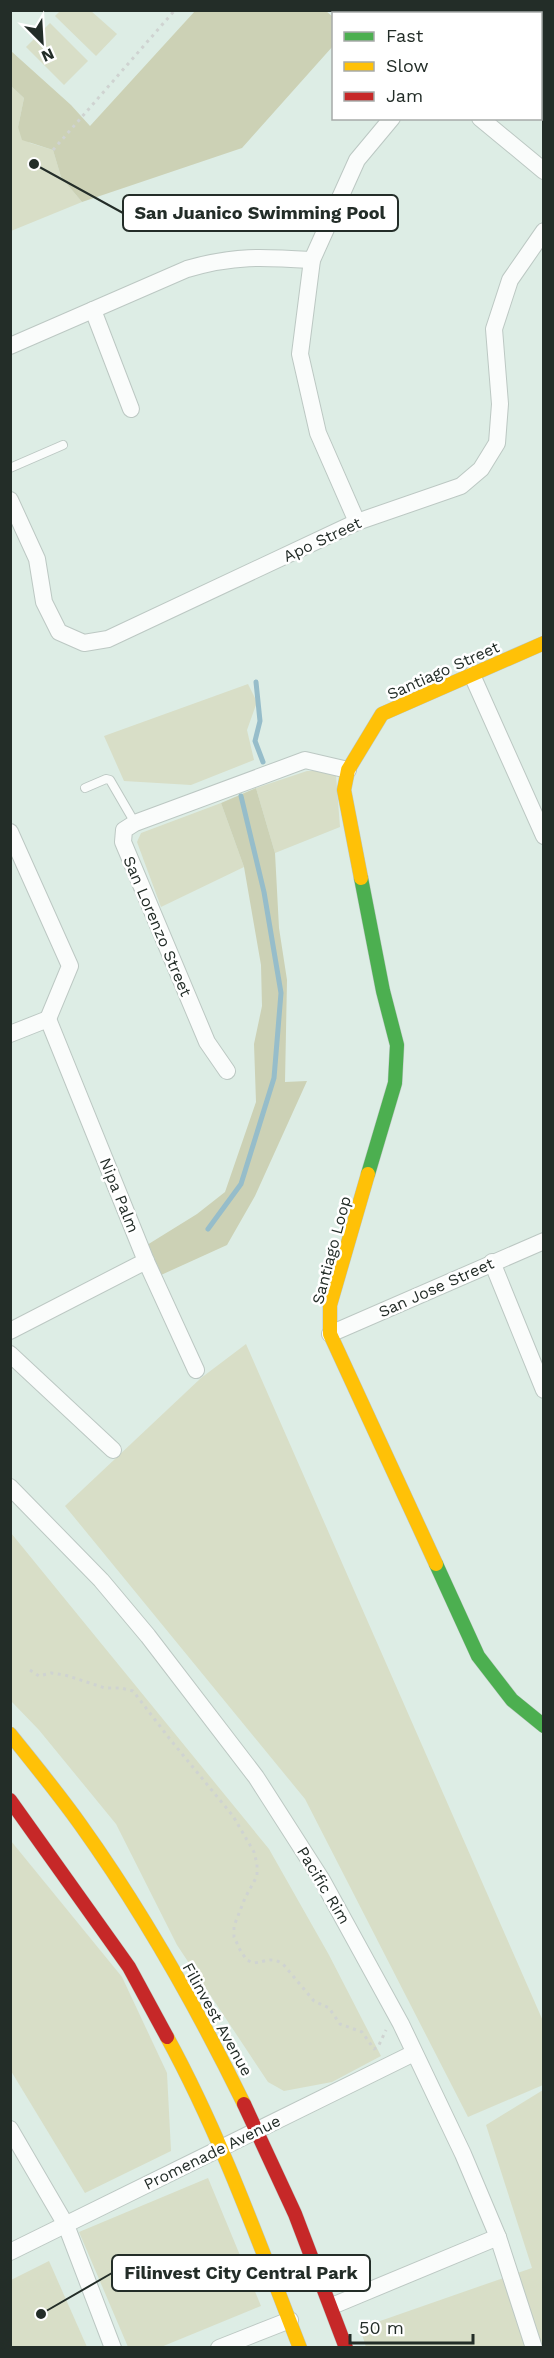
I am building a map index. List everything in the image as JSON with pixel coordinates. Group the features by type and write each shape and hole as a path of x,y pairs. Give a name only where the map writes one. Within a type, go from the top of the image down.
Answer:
{"main road":[{"name":"Santiago Street","path":"348,770 382,714 543,643"},
{"name":"Santiago Loop","path":"348,770 344,790 383,991 397,1045 395,1083 330,1305 330,1334 478,1656 512,1700 543,1726"},
{"name":"Filinvest Avenue","path":"10,1734 89,1837 156,1943 218,2049 258,2130 332,2306 346,2348"},
{"path":"10,1800 129,1967 186,2072 221,2148 300,2348"}],"street":[{"path":"357,522 318,433 300,354 312,260 357,160 390,120"},
{"path":"482,120 543,171"},
{"name":"Apo Street","path":"10,500 37,559 44,602 59,632 84,643 108,639 357,522 461,486 481,469 497,443 500,404 494,329 510,280 543,231"},
{"path":"10,346 187,269 216,261 257,256 312,260"},
{"path":"93,310 131,409"},
{"path":"472,675 543,836"},
{"path":"135,823 305,760 348,770"},
{"name":"San Lorenzo Street","path":"135,823 124,830 123,842 207,1042 228,1071"},
{"path":"10,832 70,966 48,1018 10,1035"},
{"name":"Nipa Palm","path":"48,1018 146,1261 196,1370"},
{"name":"San Jose Street","path":"330,1334 543,1241"},
{"path":"10,1331 146,1261"},
{"path":"492,1262 543,1390"},
{"path":"10,1354 112,1450"},
{"name":"Pacific Rim","path":"10,1487 101,1580 211,1716 256,1777 347,1922 401,2024 455,2136 498,2237 534,2348"},
{"name":"Promenade Avenue","path":"10,2252 414,2053"},
{"path":"10,2129 66,2225 113,2348"},
{"path":"332,2306 498,2237"},
{"path":"219,2348 290,2320"}],"lane":[{"path":"10,468 63,445"},
{"path":"85,788 106,779 110,780 135,823"}],"path":[{"path":"53,150 175,10"},
{"path":"30,1670 39,1676 51,1673 65,1675 105,1688 133,1691 229,1809 254,1852 257,1864 257,1876 234,1926 234,1937 247,1960 253,1963 267,1959 277,1960 284,1964 314,2001 329,2008 340,2024 362,2032 374,2049 378,2047 384,2030 401,2024"}],"green space":[{"path":"60,11 91,11 117,34 96,56 55,16"},
{"path":"195,11 326,11 332,16 332,47 242,148 82,202 61,177 53,150 22,140 18,127 24,98 11,86 11,51 71,105 90,126"},
{"path":"50,23 88,61 64,85 26,47"},
{"path":"11,86 24,98 18,127 30,143 53,150 61,177 82,202 11,231"},
{"path":"248,684 257,702 247,730 254,760 191,785 124,781 104,736"},
{"path":"307,771 326,771 336,775 340,827 275,853 256,788"},
{"path":"256,788 275,853 279,928 287,980 285,1082 307,1081 255,1196 227,1245 161,1275 147,1245 197,1214 225,1192 256,1102 254,1044 262,1006 261,965 244,867 221,803"},
{"path":"221,803 244,867 161,907 137,842 141,833"},
{"path":"246,1344 543,2021 543,2085 468,2117 305,1799 65,1506 201,1378"},
{"path":"11,1533 269,1849 329,1955 381,2056 332,2082 284,2091 268,2082 177,1945 116,1824 39,1730 11,1701"},
{"path":"11,1841 122,1977 167,2073 171,2151 85,2193 11,2071"},
{"path":"543,2090 543,2347 366,2347 360,2328 532,2268 486,2125"},
{"path":"208,2178 261,2306 161,2347 128,2347 79,2232"},
{"path":"49,2261 87,2347 11,2347 11,2280"}],"waterway":[{"path":"256,682 260,721 255,741 263,762"},
{"path":"208,1229 241,1184 274,1078 281,993 264,892 241,796"}],"traffic: fast":[{"path":"361,878 383,991 397,1045 395,1083 368,1174"},
{"path":"436,1564 478,1656 512,1700 544,1726"}],"traffic: slow":[{"path":"361,878 344,790 348,770 382,714 544,643"},
{"path":"368,1174 330,1305 330,1334 436,1564"},
{"path":"10,1734 72,1812 126,1891 188,1996 244,2104"},
{"path":"167,2037 187,2074 222,2151 300,2348"}],"traffic: jam":[{"path":"10,1800 129,1967 167,2037"},
{"path":"244,2104 295,2214 346,2348"}],"place":[{"name":"San Juanico Swimming Pool","path":"34,164"},
{"name":"Filinvest City Central Park","path":"41,2314"}]}
